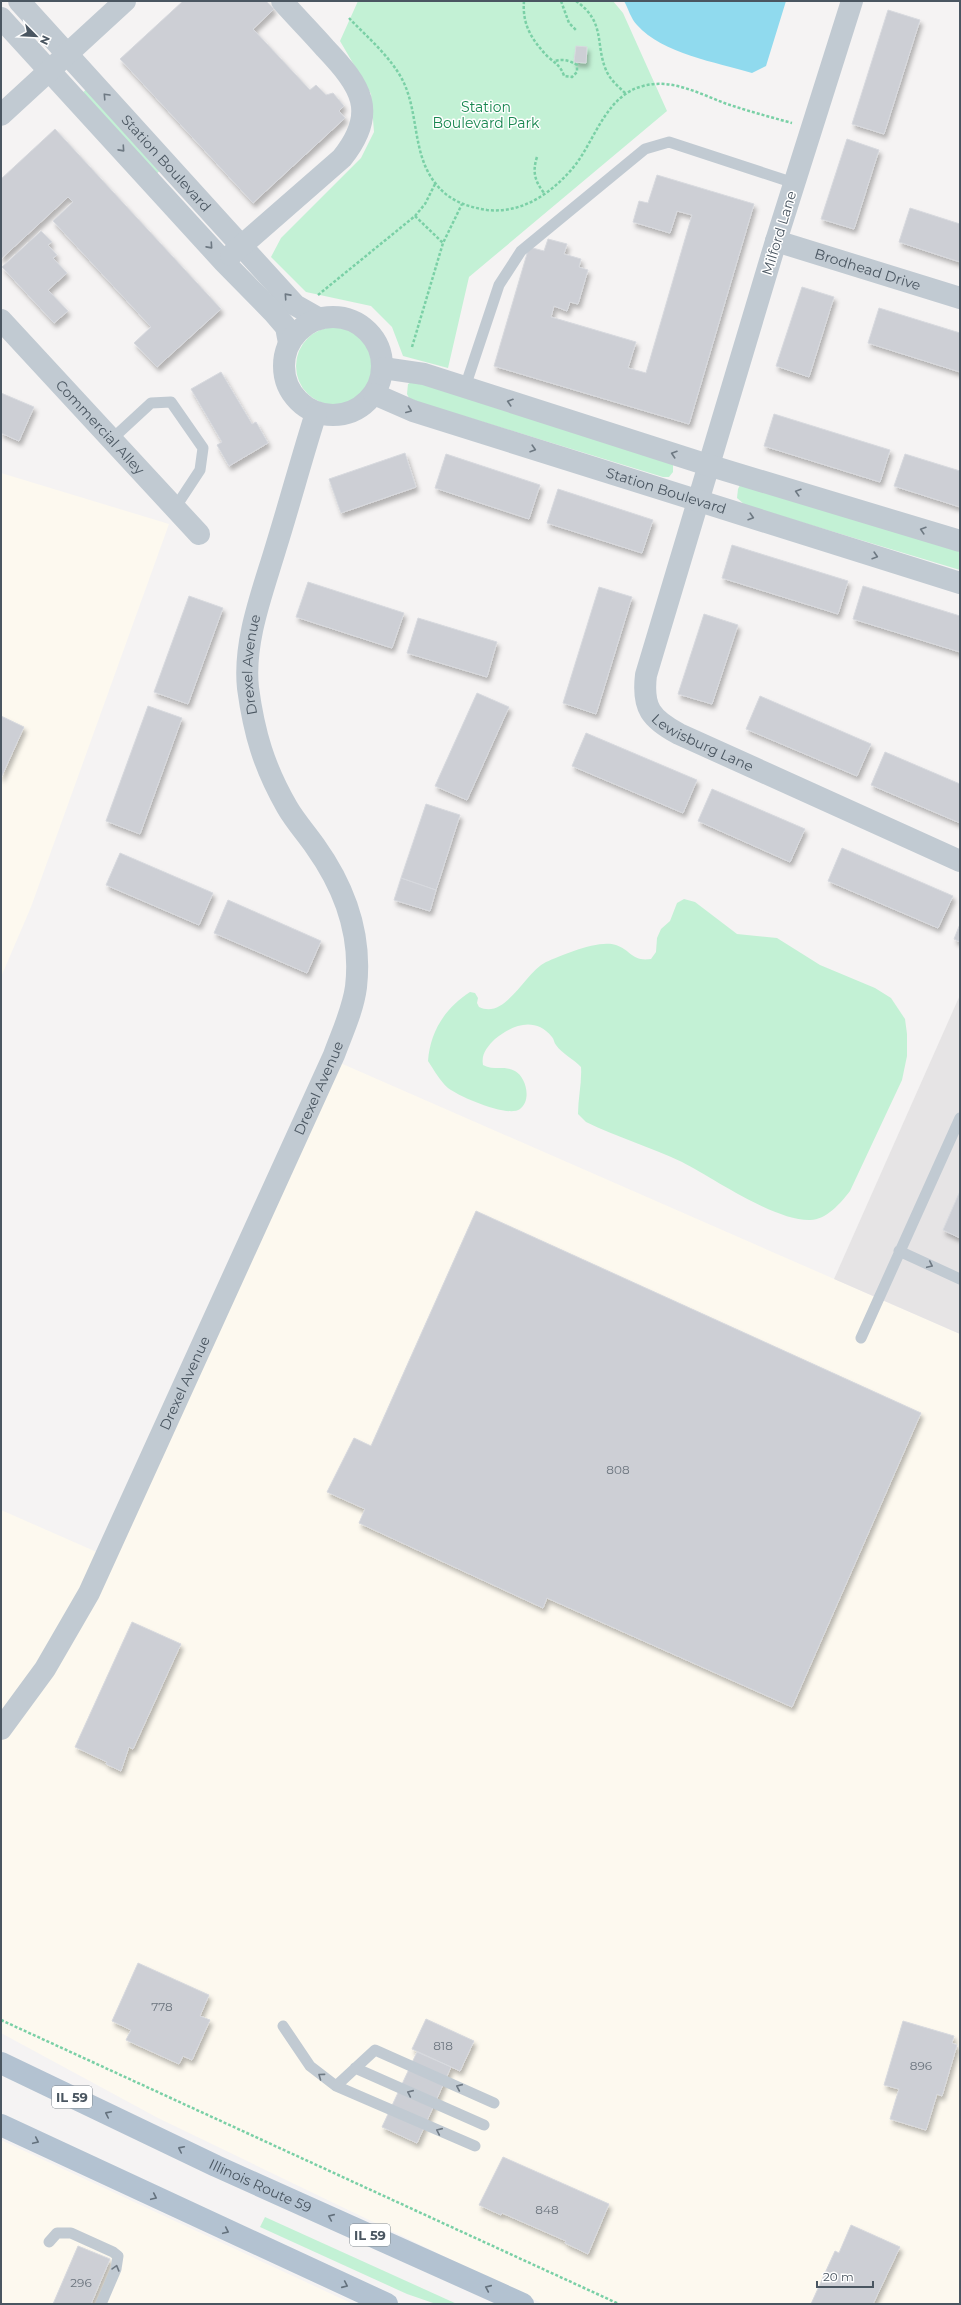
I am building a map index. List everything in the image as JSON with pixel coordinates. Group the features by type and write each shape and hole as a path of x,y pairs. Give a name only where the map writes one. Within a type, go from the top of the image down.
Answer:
{"main road":[{"name":"Illinois Route 59","path":"1,2063 216,2166 523,2304"},
{"path":"1,2125 387,2304"}],"street":[{"name":"Station Boulevard","path":"19,1 295,305 317,308"},
{"path":"1,115 125,1"},
{"path":"224,262 342,158 353,144 362,119 361,97 356,84 282,1"},
{"name":"Milford Lane","path":"697,500 794,183 852,1"},
{"name":"Station Boulevard","path":"1,18 160,190 224,262 286,327 289,343"},
{"path":"160,190 178,175"},
{"name":"Brodhead Drive","path":"776,241 960,298"},
{"path":"317,308 350,319 364,326 374,338 381,352 383,368 380,382 374,394 362,406 348,413 332,415 316,413 304,406 294,396 287,384 284,370 284,356 289,343 296,332 306,324 317,308"},
{"name":"Commercial Alley","path":"1,320 199,534"},
{"path":"383,368 424,374 708,464 960,541"},
{"name":"Station Boulevard","path":"374,394 413,411 960,583"},
{"name":"Drexel Avenue","path":"1,1729 45,1669 89,1593 334,1055 348,1018 356,988 356,943 351,916 338,882 288,808 263,759 254,731 248,685 250,648 260,598 316,413"},
{"name":"Lewisburg Lane","path":"697,500 646,676 643,694 650,710 661,724 679,734 960,861"}],"lane":[{"path":"465,387 499,285 521,251 645,149 669,142 794,183"},
{"path":"112,439 151,403 171,402 202,448 200,470 176,508"},
{"path":"861,1338 960,1118"},
{"path":"899,1251 960,1279"},
{"path":"283,2026 310,2066 336,2086 475,2146"},
{"path":"336,2086 375,2050 494,2103"},
{"path":"355,2068 484,2125"},
{"path":"49,2242 57,2233 71,2233 113,2252 118,2256 116,2269 102,2304"}],"path":[{"path":"524,1 525,24 531,37 554,61 564,76 572,77 577,72 577,65 570,60 554,61"},
{"path":"561,1 569,23 576,30"},
{"path":"576,1 595,22 600,31 606,70 626,94"},
{"path":"349,18 391,63 403,81 410,99 420,151 435,184 450,198 462,204 477,208 503,210 517,208 545,194 563,180 577,163 603,119 626,94 644,85 672,85 797,124"},
{"path":"537,157 534,164 536,183 545,194"},
{"path":"317,308 415,216 425,204 435,184"},
{"path":"412,347 443,243 462,204"},
{"path":"415,216 443,243"},
{"path":"1,2020 619,2304"}],"shaded area":[{"path":"1,473 169,524 31,907 1,977"},
{"path":"960,995 960,1334 834,1279"},
{"path":"338,1062 960,1334 960,2304 543,2304 158,2118 1,2033 1,1510 108,1557"},
{"path":"1,2140 353,2304 1,2304"}],"green space":[{"name":"Station Boulevard Park","path":"358,1 613,1 623,13 667,111 469,277 448,368 403,356 392,327 371,306 306,292 271,257 281,238 361,158 374,132 371,94 340,41"},
{"path":"89,87 163,168 154,176 81,94"},
{"path":"335,327 350,330 357,334 367,344 371,351 374,366 371,381 367,388 357,398 350,402 335,405 320,402 313,398 303,388 299,381 296,366 299,351 303,344 313,334 320,330"},
{"path":"413,381 673,462 673,472 669,477 663,477 421,403 409,398 407,394 408,384"},
{"path":"740,485 960,549 960,570 745,505 737,498"},
{"path":"684,899 695,902 737,934 777,938 820,965 875,988 891,998 905,1019 907,1056 902,1080 850,1191 837,1206 821,1218 809,1220 795,1218 779,1213 744,1197 682,1162 586,1122 578,1114 581,1067 555,1044 553,1038 545,1030 538,1026 524,1025 509,1030 495,1039 487,1048 483,1057 483,1065 491,1068 511,1069 519,1074 525,1083 527,1095 526,1100 520,1109 514,1111 495,1109 454,1092 442,1082 428,1061 432,1040 440,1022 453,1005 470,992 475,993 478,998 477,1003 479,1007 489,1009 498,1007 514,994 538,968 546,962 581,949 600,944 616,945 640,959 651,959 656,952 657,938 661,929 670,921 677,903"},
{"path":"265,2217 457,2304 436,2304 407,2294 260,2227"}],"water":[{"path":"624,1 786,1 766,66 752,73 691,56 661,43 648,35 635,23"}],"building":[{"path":"183,1 266,1 274,9 253,29 310,90 316,85 326,95 333,93 344,106 339,111 345,118 253,203 120,59"},
{"path":"888,10 920,20 884,134 852,124"},
{"path":"576,46 587,47 586,63 574,62"},
{"path":"55,129 221,309 157,367 134,343 151,327 53,221 73,202 68,197 1,259 1,179"},
{"path":"847,139 879,150 854,229 821,219"},
{"path":"657,175 754,204 689,424 494,366 529,247 544,251 548,239 567,244 564,254 581,259 579,267 588,270 578,304 570,302 567,311 554,306 551,317 636,342 628,368 646,373 692,215 677,211 670,233 633,222 639,201 648,203"},
{"path":"910,208 960,224 960,262 899,242"},
{"path":"41,231 52,242 48,245 57,255 53,258 67,273 48,290 68,311 54,323 2,267"},
{"path":"802,287 834,297 809,377 776,366"},
{"path":"879,308 960,333 960,372 868,343"},
{"path":"221,372 252,424 256,422 268,443 229,466 217,445 222,442 191,389"},
{"path":"1,393 34,407 19,441 1,433"},
{"path":"774,414 890,450 880,482 764,446"},
{"path":"405,453 416,487 341,513 329,479"},
{"path":"446,454 540,485 529,519 435,488"},
{"path":"905,454 960,471 960,507 894,486"},
{"path":"558,489 653,520 642,553 547,523"},
{"path":"732,545 848,581 838,614 722,578"},
{"path":"308,582 404,613 392,648 296,617"},
{"path":"863,586 960,616 960,652 853,619"},
{"path":"599,587 632,597 596,714 563,703"},
{"path":"189,596 223,608 188,704 154,692"},
{"path":"704,614 738,625 712,704 678,694"},
{"path":"418,618 497,642 487,677 407,653"},
{"path":"477,693 509,707 467,800 435,786"},
{"path":"760,696 871,744 857,776 746,729"},
{"path":"148,706 182,718 140,834 106,821"},
{"path":"1,716 24,727 1,778"},
{"path":"586,733 697,780 683,813 572,766"},
{"path":"885,752 960,784 960,823 871,785"},
{"path":"712,789 805,829 790,862 698,821"},
{"path":"426,804 460,815 436,890 401,878"},
{"path":"842,848 953,896 938,928 828,881"},
{"path":"120,853 213,893 199,925 106,885"},
{"path":"401,878 436,890 430,911 394,900"},
{"path":"228,900 321,941 307,973 214,933"},
{"path":"960,924 960,942 954,939"},
{"path":"960,1191 960,1238 943,1230"},
{"path":"476,1211 921,1413 792,1707 547,1598 543,1608 359,1523 365,1509 327,1492 354,1438 371,1446"},
{"path":"132,1622 181,1644 133,1749 129,1747 121,1771 106,1764 107,1762 75,1747"},
{"path":"138,1963 209,1995 200,2016 210,2020 192,2060 183,2056 179,2064 126,2040 131,2030 112,2021"},
{"path":"426,2019 474,2041 460,2071 412,2049"},
{"path":"903,2021 954,2036 952,2043 957,2045 942,2096 937,2094 926,2130 890,2119 899,2089 884,2085"},
{"path":"417,2052 451,2067 417,2143 382,2127"},
{"path":"503,2157 609,2204 588,2254 565,2243 566,2241 502,2213 501,2215 479,2205"},
{"path":"851,2225 900,2247 873,2304 811,2304 835,2251 839,2253"},
{"path":"78,2246 110,2259 91,2304 53,2304"}]}
